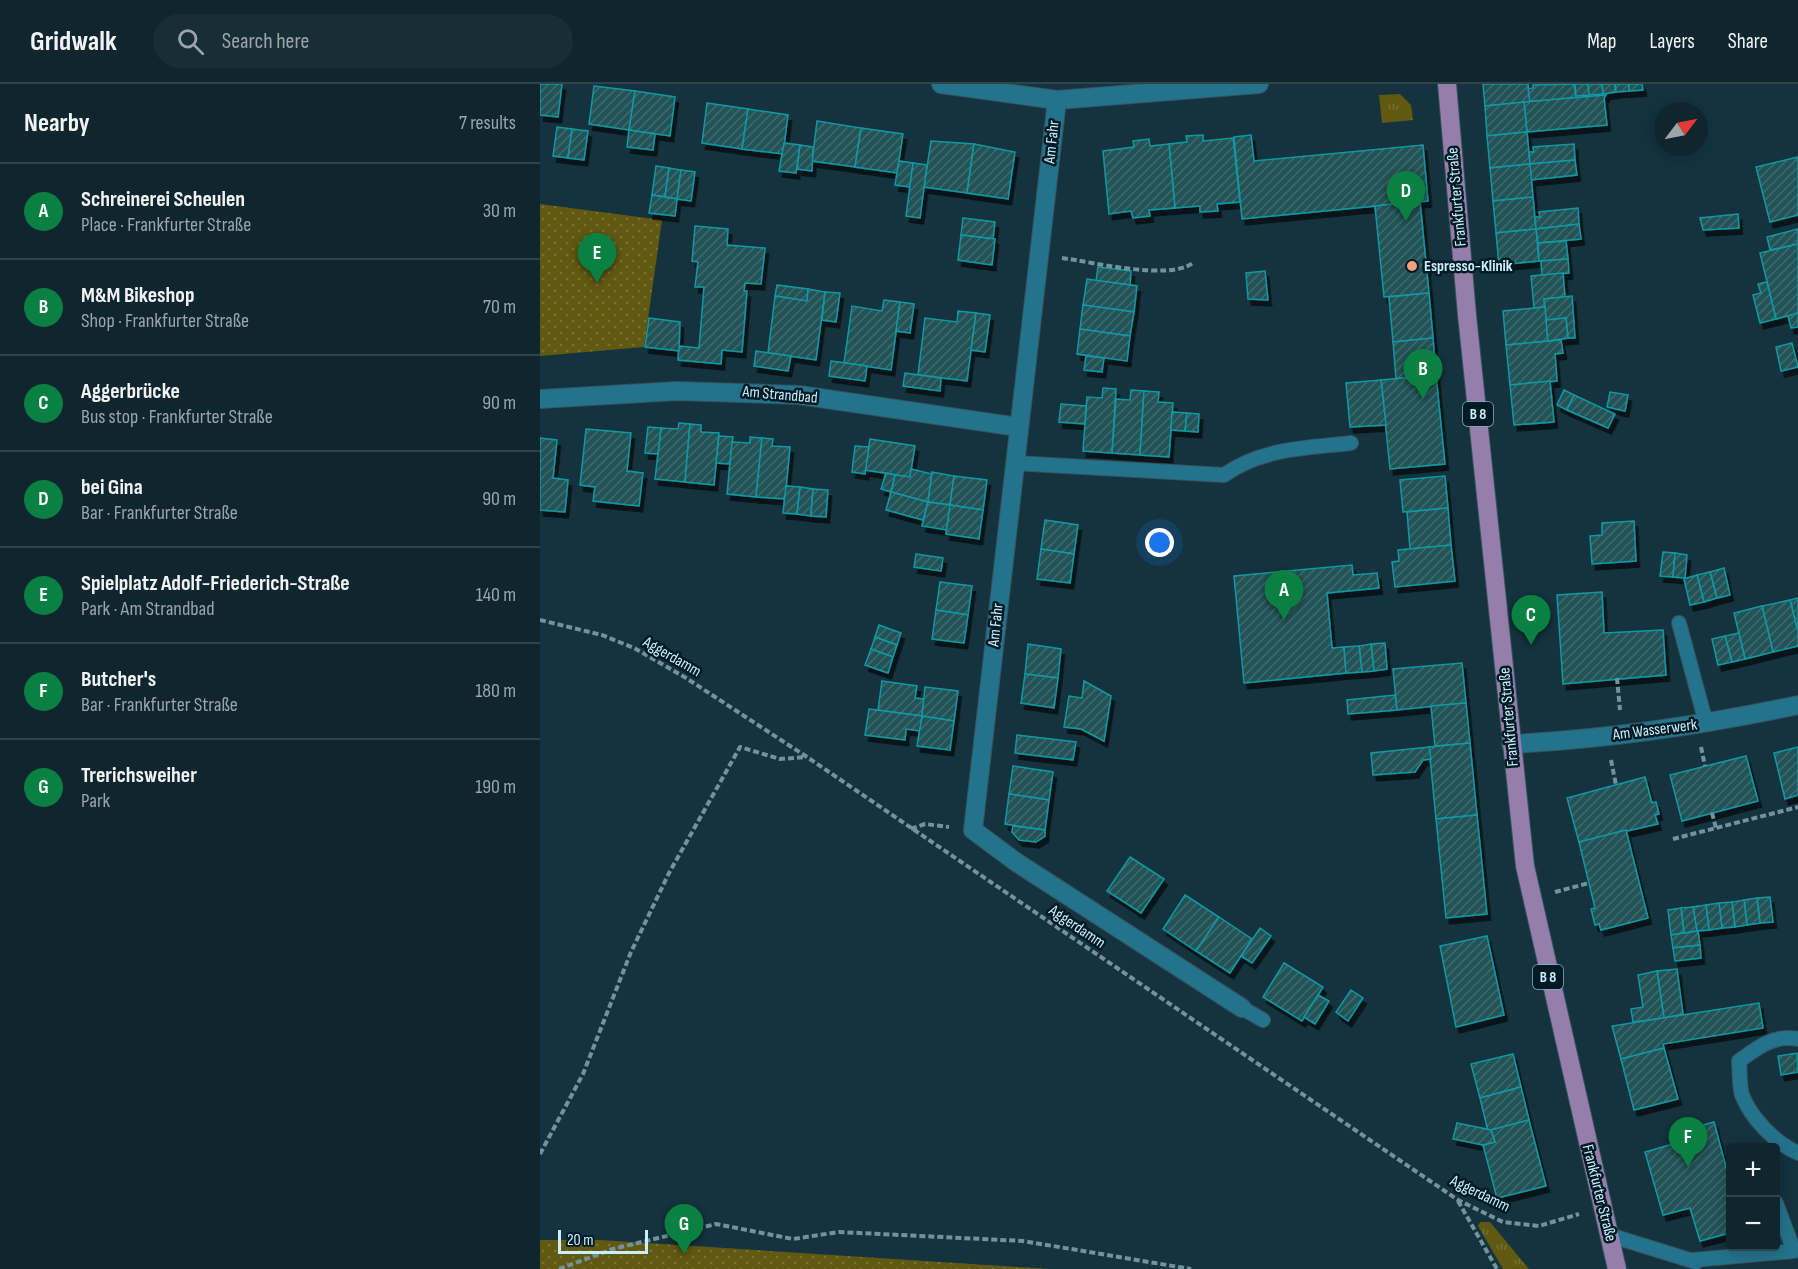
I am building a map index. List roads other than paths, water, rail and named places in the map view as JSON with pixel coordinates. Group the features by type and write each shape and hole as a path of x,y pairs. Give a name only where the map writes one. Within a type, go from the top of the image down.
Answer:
{"main road":[{"name":"Frankfurter Straße","path":"1446,84 1525,866 1617,1269"}],"street":[{"path":"941,84 1057,100 1259,84"},
{"name":"Am Fahr","path":"1057,100 974,830 1016,862 1242,1008"},
{"name":"Am Strandbad","path":"540,399 677,391 799,395 1019,428"},
{"name":"Am Wasserwerk","path":"1511,744 1564,741 1706,723 1798,705"}],"lane":[{"path":"1014,463 1224,476 1267,453 1351,442"},
{"path":"1679,623 1706,723"},
{"path":"1242,1008 1263,1020"},
{"path":"1798,1039 1785,1036 1760,1045 1738,1061 1742,1094 1761,1124 1788,1149 1798,1153"},
{"path":"1609,1235 1695,1261 1794,1251 1780,1214"}],"place":[{"name":"bei Gina","path":"1406,221"},
{"name":"Espresso-Klinik","path":"1412,266"},
{"name":"Spielplatz Adolf-Friederich-Straße","path":"597,283"},
{"name":"M&M Bikeshop","path":"1423,399"},
{"name":"Schreinerei Scheulen","path":"1284,620"},
{"name":"Aggerbrücke","path":"1531,645"},
{"name":"Butcher's","path":"1688,1167"},
{"name":"Trerichsweiher","path":"684,1254"}]}
